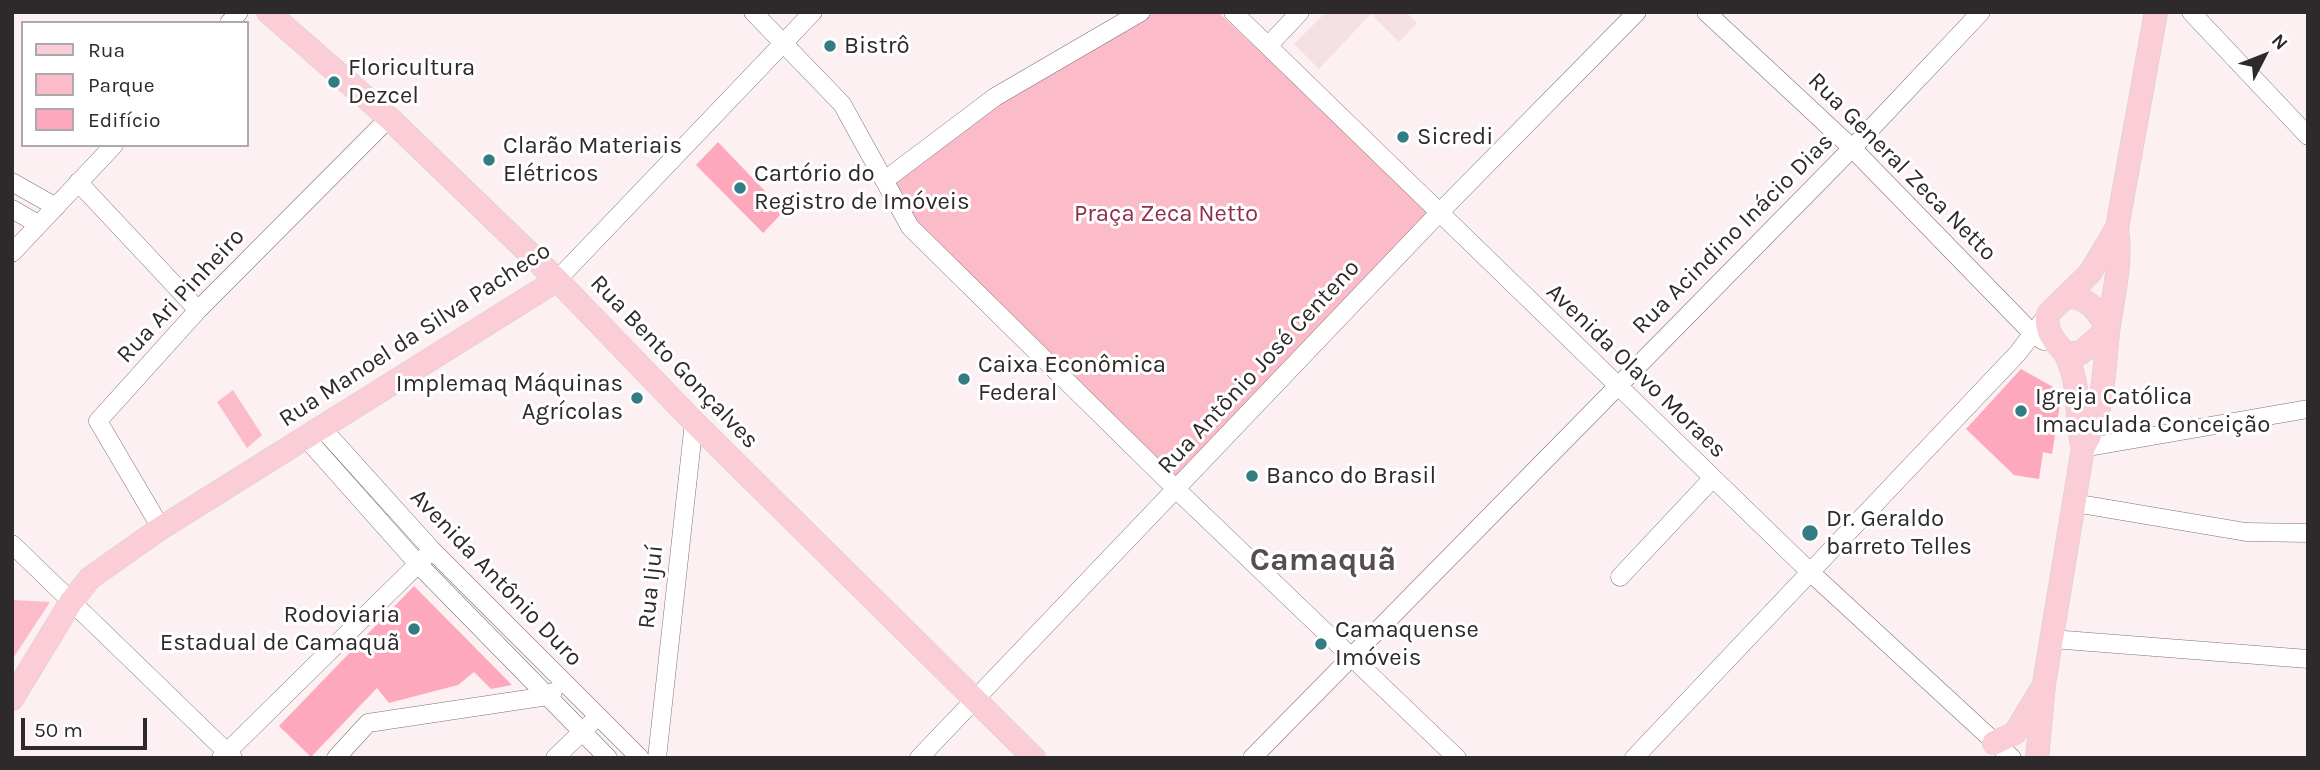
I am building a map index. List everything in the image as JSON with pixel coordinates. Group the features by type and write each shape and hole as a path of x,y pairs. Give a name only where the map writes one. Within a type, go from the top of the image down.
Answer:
{"main road":[{"name":"Rua Bento Gonçalves","path":"268,12 389,118 557,280 694,422 1034,758"},
{"path":"2037,758 2044,684 2083,448 2098,416 2119,262 2117,228 2156,12"},
{"path":"2083,448 2078,429 2078,386 2065,353 2049,334 2048,314 2090,273 2117,228"},
{"name":"Rua Manoel da Silva Pacheco","path":"12,699 71,602 90,579 161,528 557,280"},
{"path":"2067,297 2085,300 2092,305 2108,328"},
{"path":"2065,353 2081,353 2108,328"},
{"path":"1992,750 2015,733 2044,684"},
{"path":"2023,758 2029,710"}],"street":[{"path":"753,12 784,41 842,104 911,227 1177,490 1457,758"},
{"name":"Rua Manoel da Silva Pacheco","path":"557,280 813,12"},
{"path":"885,180 995,97 1141,12"},
{"name":"Avenida Olavo Moraes","path":"1233,12 1437,214 1992,750 2012,758"},
{"path":"1268,46 1300,12"},
{"name":"Rua Antônio José Centeno","path":"919,758 1437,214 1637,12"},
{"name":"Rua General Zeca Netto","path":"1706,12 1852,148 2034,335 2065,353"},
{"name":"Rua Acindino Inácio Dias","path":"1252,758 1852,148 1981,12"},
{"path":"2191,12 2308,136"},
{"name":"Rua Ari Pinheiro","path":"161,528 98,421 198,310 389,118"},
{"path":"12,253 112,147"},
{"path":"12,182 56,206"},
{"path":"78,183 198,310"},
{"path":"12,209 38,224"},
{"path":"1634,758 2034,335 2048,314"},
{"path":"2083,448 2308,409"},
{"name":"Rua Ijuí","path":"657,758 694,422"},
{"name":"Avenida Antônio Duro","path":"314,433 640,758"},
{"name":"Avenida Antônio Duro","path":"314,433 418,564 608,758"},
{"path":"1620,577 1712,479"},
{"path":"2074,503 2246,532 2308,533"},
{"path":"12,544 227,756 432,550"},
{"path":"2052,639 2308,659"},
{"path":"336,758 368,723 548,696 563,683"},
{"path":"555,758 598,717"}],"shaded area":[{"path":"1326,12 1406,12 1417,23 1399,42 1371,14 1319,69 1294,44"}],"green space":[{"name":"Praça Zeca Netto","path":"1144,12 1218,12 1433,213 1178,481 914,221 893,182 1001,101"},
{"path":"233,390 262,435 247,448 217,402"},
{"path":"12,600 50,602 12,660"}],"building":[{"name":"Cartório do Registro de Imóveis","path":"718,142 784,211 763,233 696,165"},
{"name":"Igreja Católica Imaculada Conceição","path":"2021,369 2062,392 2052,454 2043,452 2039,479 2014,475 1966,429"},
{"name":"Rodoviaria Estadual de Camaquã","path":"414,586 512,685 491,689 474,672 458,685 389,703 377,688 311,757 279,726"}],"place":[{"name":"Bistrô","path":"830,46"},
{"name":"Floricultura Dezcel","path":"334,82"},
{"name":"Sicredi","path":"1403,137"},
{"name":"Clarão Materiais Elétricos","path":"489,160"},
{"name":"Cartório do Registro de Imóveis","path":"740,188"},
{"name":"Caixa Econômica Federal","path":"964,379"},
{"name":"Implemaq Máquinas Agrícolas","path":"637,398"},
{"name":"Igreja Católica Imaculada Conceição","path":"2021,411"},
{"name":"Banco do Brasil","path":"1252,476"},
{"name":"Dr. Geraldo barreto Telles","path":"1810,533"},
{"name":"Rodoviaria Estadual de Camaquã","path":"414,629"},
{"name":"Camaquense Imóveis","path":"1321,644"}],"district":[{"name":"Camaquã","path":"1323,561"}]}
